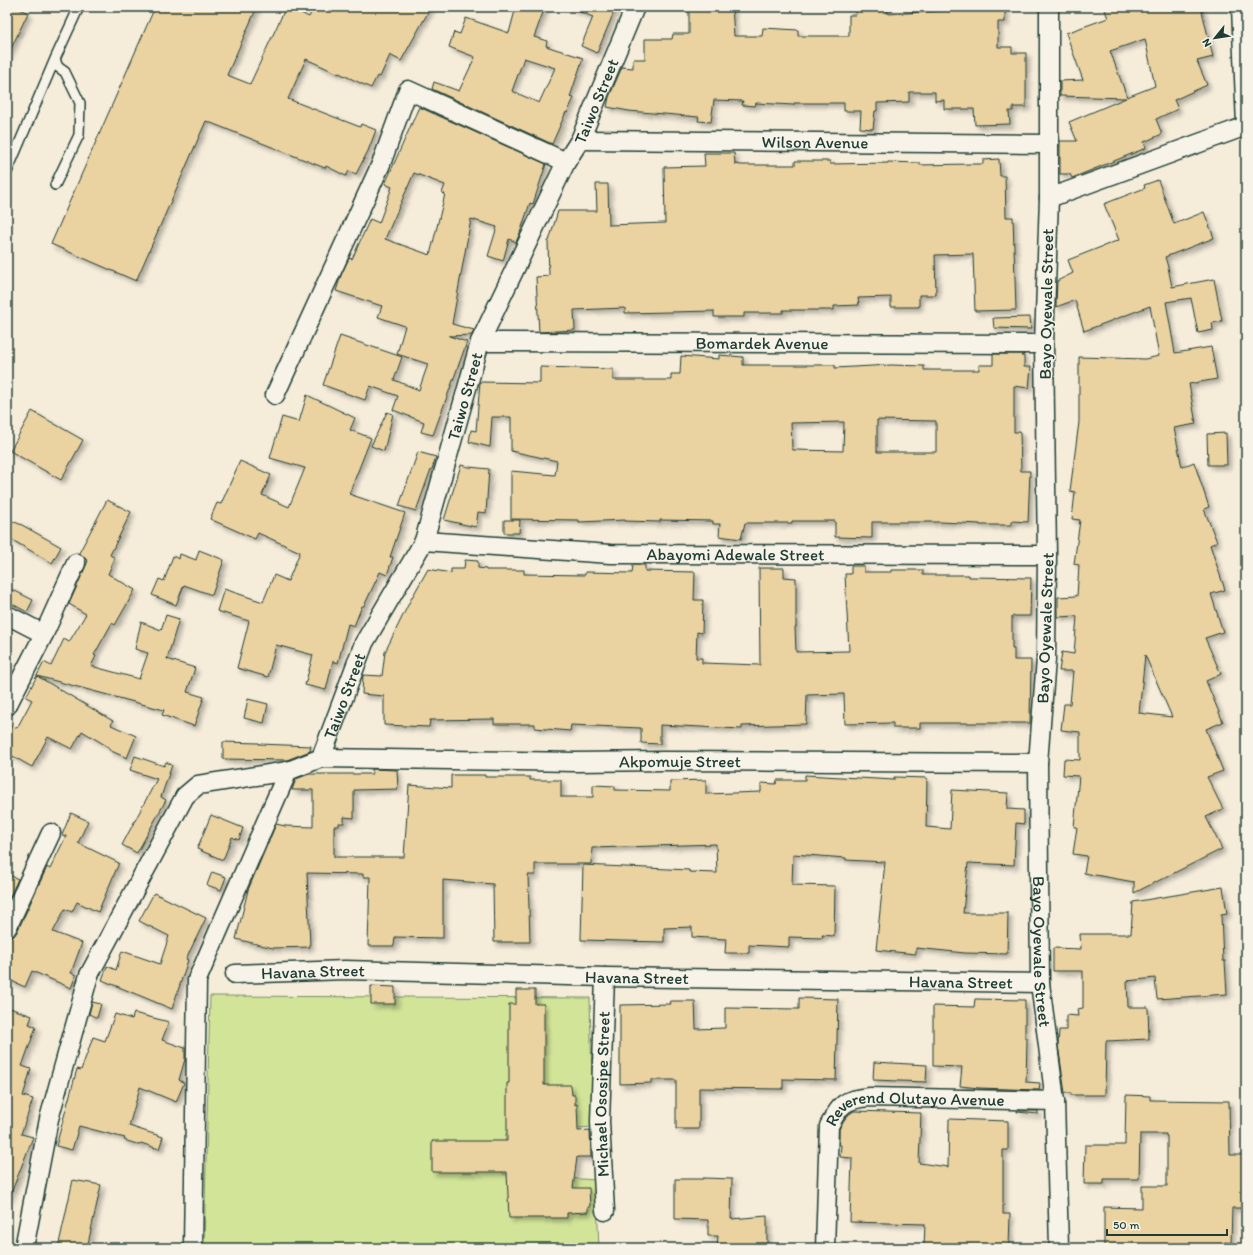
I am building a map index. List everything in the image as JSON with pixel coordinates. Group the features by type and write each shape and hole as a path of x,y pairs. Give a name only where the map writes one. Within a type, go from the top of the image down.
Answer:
{"street":[{"name":"Taiwo Street","path":"24,1248 49,1119 89,976 185,796 198,784 288,772 321,758 364,642 424,541 480,342 566,162 580,140 635,7"},
{"name":"Bayo Oyewale Street","path":"1049,7 1049,198 1044,344 1048,555 1046,659 1038,763 1040,983 1055,1101 1059,1248"},
{"path":"1049,198 1246,125 1241,7"},
{"path":"275,394 381,164 408,90 566,162"},
{"name":"Wilson Avenue","path":"580,140 1049,144"},
{"name":"Bomardek Avenue","path":"480,342 1044,344"},
{"name":"Abayomi Adewale Street","path":"424,541 610,554 1048,555"},
{"path":"7,706 44,634 76,563"},
{"path":"7,615 44,634"},
{"name":"Akpomuje Street","path":"321,758 576,762 665,760 1038,763"},
{"path":"193,1248 198,980 288,772"},
{"path":"7,928 51,833"},
{"name":"Havana Street","path":"235,974 345,970 606,977 1040,983"},
{"name":"Michael Ososipe Street","path":"604,1211 600,1122 606,977"},
{"name":"Reverend Olutayo Avenue","path":"825,1248 829,1126 837,1110 847,1102 858,1098 870,1097 1055,1101"}],"lane":[{"path":"7,172 79,7"},
{"path":"55,59 58,67 65,72 80,103 79,135 55,185"}],"green space":[{"path":"210,996 590,998 593,1127 506,1133 503,1174 596,1180 599,1248 204,1248"}],"building":[{"path":"7,7 16,7 28,13 7,57"},
{"path":"155,7 257,7 227,75 250,84 286,7 309,17 314,7 431,7 401,61 390,55 380,77 377,76 371,88 306,59 288,99 360,127 361,124 376,130 368,151 356,174 349,171 346,176 326,166 325,168 206,121 136,281 51,244"},
{"path":"516,7 545,7 534,37 547,41 546,46 583,58 570,97 574,98 552,144 432,89 434,82 459,91 475,57 449,47 454,32 460,34 466,18 509,33","holes":["524,58 555,68 539,103 512,91"]},
{"path":"568,7 616,7 597,53 581,46 593,17"},
{"path":"689,7 732,7 734,36 762,36 763,28 798,30 798,36 849,36 849,15 856,15 855,7 887,7 888,14 940,11 940,7 1005,7 1005,22 998,22 998,47 1012,47 1012,53 1026,53 1026,107 1013,107 1013,111 1009,111 1010,124 975,125 974,109 944,109 944,100 935,101 935,92 909,92 909,102 877,103 877,111 875,111 873,129 860,128 861,111 844,111 844,103 794,103 794,105 756,103 755,106 742,105 743,101 714,100 711,122 698,121 699,117 629,111 607,107 609,97 622,67 633,68 633,59 645,59 645,39 672,39 673,34 689,34"},
{"path":"1104,7 1201,7 1213,57 1197,61 1207,85 1174,100 1178,109 1156,119 1162,134 1144,142 1146,148 1072,178 1070,174 1060,174 1060,141 1077,141 1069,122 1126,98 1060,96 1060,81 1083,80 1066,33 1108,18","holes":["1145,39 1155,86 1127,97 1110,51"]},
{"path":"419,107 546,164 533,204 530,203 516,242 509,239 503,261 488,256 497,227 471,219 452,324 474,330 472,335 449,336 467,342 433,435 421,432 424,422 393,410 398,396 370,386 365,400 323,385 340,336 402,357 394,380 419,390 428,364 397,354 405,326 378,317 382,306 336,291 341,275 349,258 352,259 370,219 379,223 392,187 385,184","holes":["414,173 445,185 442,193 445,194 430,255 385,239"]},
{"path":"704,153 734,153 735,164 741,165 795,165 795,161 830,161 830,164 888,162 920,163 920,165 983,164 983,160 999,159 1000,176 1005,176 1006,217 1013,217 1016,310 975,311 973,254 935,255 936,295 919,295 919,307 891,307 891,297 858,298 859,305 834,306 834,310 783,310 783,313 744,313 744,317 714,317 714,311 625,313 625,308 574,310 575,330 539,332 536,277 549,276 548,241 558,211 597,211 596,184 608,184 609,225 665,223 664,167 705,166"},
{"path":"1158,180 1174,224 1204,212 1214,238 1165,257 1172,287 1214,279 1222,321 1212,323 1213,330 1198,333 1191,298 1166,302 1175,353 1211,347 1217,379 1189,384 1196,424 1174,428 1182,467 1194,462 1209,507 1204,509 1217,542 1210,545 1225,590 1211,594 1223,632 1205,638 1221,674 1206,681 1223,722 1206,729 1223,771 1207,777 1223,809 1206,817 1222,849 1134,893 1134,882 1084,873 1087,856 1073,854 1077,827 1074,827 1079,776 1063,775 1064,759 1080,760 1080,732 1061,730 1064,704 1070,704 1073,671 1059,671 1062,652 1074,654 1077,616 1058,617 1058,597 1077,596 1079,565 1074,564 1080,520 1072,519 1075,492 1070,491 1079,422 1079,357 1145,359 1159,356 1150,306 1084,331 1075,300 1056,307 1056,304 1057,281 1073,273 1068,260 1119,240 1104,204 1145,188 1144,185","holes":["1145,655 1172,717 1139,713"]},
{"path":"1030,317 1031,329 994,328 993,318"},
{"path":"993,354 1025,354 1021,356 1024,356 1024,367 1031,367 1029,388 1014,386 1014,432 1020,432 1021,471 1030,471 1028,522 1012,521 1012,525 980,525 941,522 872,522 872,538 835,537 835,521 745,523 741,539 719,536 720,524 713,524 713,521 660,520 660,522 625,520 579,522 579,520 511,519 511,471 555,475 557,461 511,451 511,417 492,417 490,447 469,442 471,430 476,431 480,382 540,383 540,367 613,369 613,380 671,380 671,374 680,374 681,356 719,359 719,355 743,357 743,365 835,365 835,368 891,365 924,366 924,370 979,370 979,365 993,365","holes":["877,420 936,421 936,452 877,452","844,422 843,451 792,449 791,423"]},
{"path":"307,395 355,418 350,430 371,438 349,494 405,513 390,557 393,557 387,575 380,572 364,606 362,606 354,626 348,624 338,663 333,661 326,690 305,685 313,655 276,645 268,677 237,668 249,621 217,611 224,589 263,602 274,575 288,581 300,552 258,533 255,539 210,519 217,503 221,504 240,461 271,475 262,495 289,507 305,468 270,458 282,417 299,422"},
{"path":"32,411 83,440 61,480 10,451"},
{"path":"387,412 393,414 384,451 371,446"},
{"path":"1226,433 1227,465 1208,465 1207,434"},
{"path":"418,452 436,457 416,511 399,506"},
{"path":"461,465 489,469 486,513 478,512 476,527 444,520"},
{"path":"107,500 131,512 110,555 115,558 108,574 135,590 115,625 112,623 94,655 96,656 91,666 139,679 148,653 135,649 141,622 161,630 166,615 179,619 167,659 195,668 187,692 204,697 194,726 162,715 164,710 37,676 113,721 111,725 136,736 127,758 109,750 110,748 82,731 72,749 48,737 32,767 7,753 7,734 12,725 17,728 32,700 26,697 44,662 51,666 64,639 69,642 86,614 69,604 88,561 79,553"},
{"path":"7,519 22,525 61,547 52,563 7,537"},
{"path":"504,520 520,520 519,533 504,533"},
{"path":"199,550 224,560 212,595 184,585 176,605 152,595 159,579 164,581 173,556 179,559 180,554 196,560"},
{"path":"465,560 478,561 478,568 486,570 524,570 524,574 585,575 585,572 632,573 633,565 645,565 645,571 695,572 694,600 703,600 702,633 697,632 696,658 702,658 702,663 760,665 759,568 784,568 784,577 796,578 796,652 849,651 845,574 851,574 851,566 864,566 864,572 923,570 923,575 969,575 969,577 1031,578 1030,616 1012,616 1012,649 1014,649 1014,660 1031,660 1030,723 920,723 920,728 893,728 893,723 845,724 844,694 807,695 806,724 742,726 742,729 660,725 660,744 641,743 641,728 571,725 570,731 535,728 535,724 494,724 494,719 430,720 429,727 384,725 384,696 362,694 363,675 382,676 385,652 410,601 428,569 451,573 451,569 464,569"},
{"path":"7,587 33,600 27,612 7,601"},
{"path":"248,699 268,704 264,723 244,718"},
{"path":"223,742 311,746 310,751 287,760 223,759"},
{"path":"135,756 164,766 166,762 172,765 161,797 166,800 137,853 122,845 157,779 130,770"},
{"path":"372,769 397,770 398,789 354,790 354,818 344,817 344,823 339,823 339,826 334,826 334,857 404,857 409,785 451,788 451,775 530,777 530,780 561,780 561,797 593,797 593,785 615,786 615,790 670,791 670,781 706,780 706,794 761,792 761,783 776,784 777,780 805,780 805,775 894,780 894,777 927,778 926,827 950,829 952,790 1008,793 1007,809 1024,810 1024,824 1016,823 1014,865 968,863 963,913 1008,913 1007,954 965,953 916,948 916,954 876,950 885,862 846,860 846,858 793,854 792,885 835,886 834,936 822,935 823,938 789,937 789,947 749,945 749,953 725,953 726,939 692,937 692,927 664,928 664,942 581,940 583,865 689,870 689,872 717,873 716,844 592,848 591,864 535,864 535,875 528,875 530,942 494,942 493,884 443,880 443,938 395,937 394,946 368,946 370,877 363,877 363,874 307,873 310,947 273,948 236,939 248,890 276,824 285,826 313,827 313,790 292,790 296,779 309,774 372,774"},
{"path":"71,813 88,821 78,843 119,863 98,912 77,902 72,912 65,909 53,932 82,943 71,973 76,975 71,988 32,971 25,987 7,979 7,938 13,937 17,932 47,867 50,869 66,836 62,835"},
{"path":"211,815 243,828 239,840 232,837 223,860 197,849"},
{"path":"212,872 226,877 221,890 207,885"},
{"path":"7,874 18,879 7,903"},
{"path":"1223,887 1227,914 1221,915 1223,961 1225,961 1227,994 1157,999 1155,978 1127,981 1128,1007 1148,1007 1149,1039 1106,1041 1105,1095 1071,1095 1071,1093 1065,1093 1058,1045 1059,1030 1066,1030 1066,1015 1078,1016 1077,1009 1083,1008 1083,971 1053,971 1053,948 1081,949 1080,934 1131,934 1133,902"},
{"path":"154,893 206,918 186,959 188,960 172,1009 102,980 107,966 116,970 122,951 160,964 169,936 139,921"},
{"path":"371,986 395,987 395,1004 371,1004"},
{"path":"516,990 535,990 535,1004 544,1004 544,1085 571,1085 572,1095 575,1095 575,1105 577,1104 578,1131 590,1130 591,1157 577,1157 573,1188 589,1188 590,1207 588,1207 588,1212 567,1213 567,1218 509,1218 507,1172 432,1172 432,1141 507,1141 509,1004 516,1004"},
{"path":"799,998 838,999 836,1080 783,1079 783,1089 699,1088 699,1129 676,1129 676,1080 651,1080 651,1083 620,1084 620,1005 671,1004 670,1001 695,1001 696,1029 725,1028 725,1008 799,1009"},
{"path":"975,999 1025,1000 1025,1038 1027,1038 1026,1082 1040,1083 1039,1090 960,1086 962,1067 933,1066 933,1006 974,1007"},
{"path":"92,1002 101,1004 97,1018 89,1014"},
{"path":"7,1007 32,1016 29,1024 36,1027 22,1066 31,1069 23,1096 33,1099 21,1134 33,1137 8,1201"},
{"path":"134,1013 169,1022 162,1040 185,1048 185,1059 179,1080 184,1083 176,1102 140,1087 129,1126 163,1137 159,1149 141,1143 140,1145 124,1140 125,1138 79,1126 72,1150 56,1146 77,1069 81,1070 93,1037 105,1041 115,1014 132,1019"},
{"path":"874,1062 927,1065 926,1082 873,1080"},
{"path":"1126,1095 1150,1096 1150,1100 1229,1101 1230,1155 1243,1155 1242,1208 1232,1208 1231,1243 1225,1242 1225,1248 1104,1248 1104,1207 1142,1208 1142,1186 1167,1186 1166,1134 1140,1134 1139,1179 1104,1179 1104,1184 1084,1184 1085,1145 1125,1145"},
{"path":"854,1111 921,1113 919,1163 948,1167 949,1119 1008,1121 1008,1150 1003,1150 1003,1214 1010,1214 1009,1247 941,1244 940,1248 924,1248 925,1224 850,1222 852,1158 840,1157 841,1145 839,1145 839,1129 848,1115"},
{"path":"1038,1111 1038,1114 1017,1112"},
{"path":"675,1179 732,1179 731,1219 767,1216 767,1248 717,1248 718,1236 708,1236 708,1220 675,1219"},
{"path":"73,1180 101,1185 87,1248 58,1248"}]}
